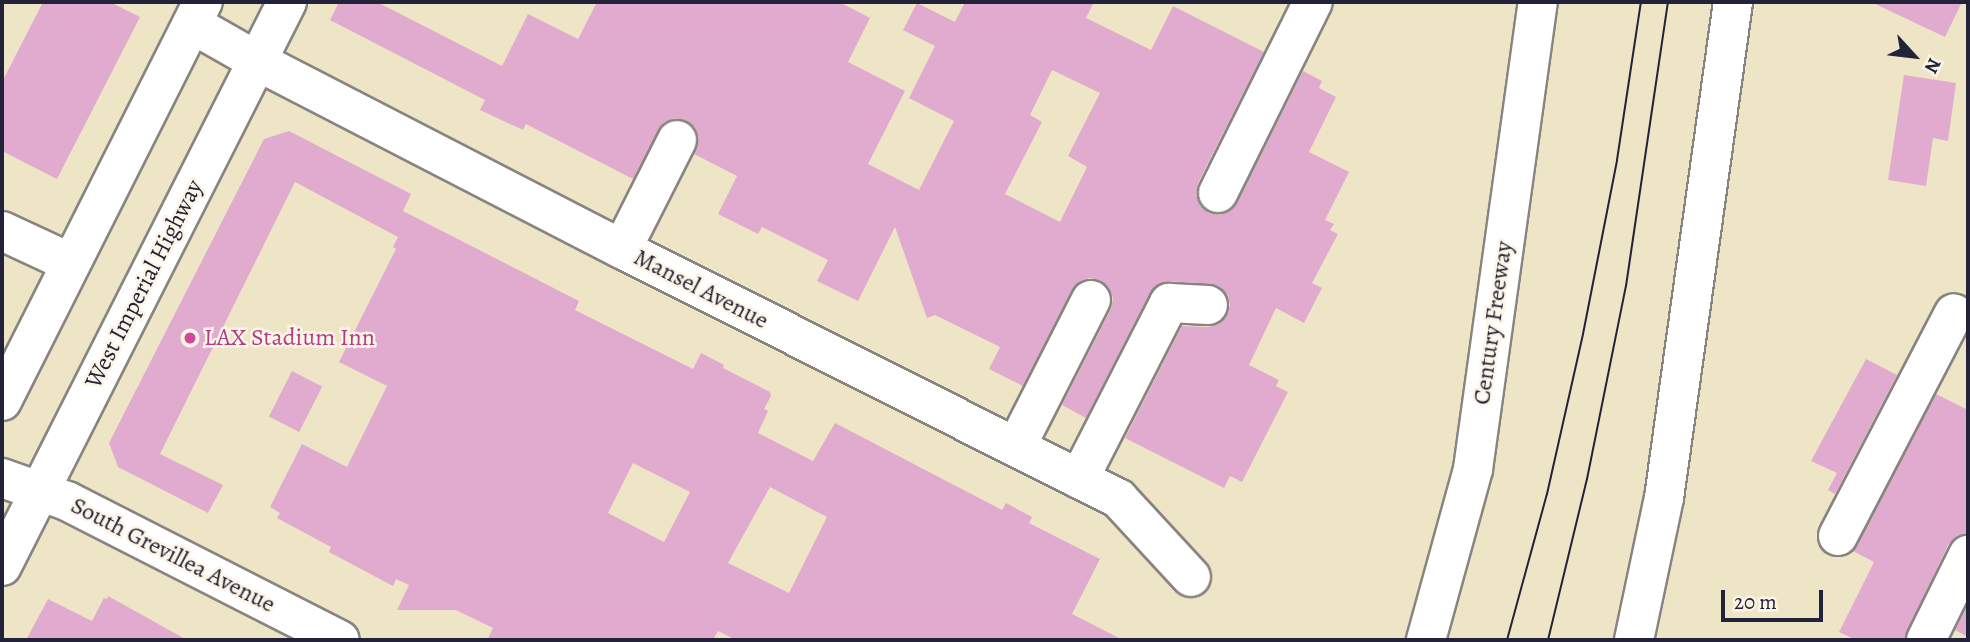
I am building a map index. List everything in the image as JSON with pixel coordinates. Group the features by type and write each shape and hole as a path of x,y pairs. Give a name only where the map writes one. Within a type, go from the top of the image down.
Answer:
{"main road":[{"name":"West Imperial Highway","path":"2,566 287,2"},
{"path":"1218,193 1313,2"},
{"name":"Century Freeway","path":"1426,640 1473,469 1538,2"},
{"path":"1634,640 1664,498 1733,2"},
{"name":"Mansel Avenue","path":"197,13 257,61 622,249 1119,499 1191,577"},
{"path":"2,401 197,13"},
{"path":"622,249 677,140"},
{"path":"2,231 71,263"},
{"path":"1016,447 1091,300"},
{"path":"1079,479 1169,303 1208,305"},
{"path":"1838,536 1952,312"},
{"name":"South Grevillea Avenue","path":"2,478 66,501 340,640"},
{"path":"1926,640 1968,555"}],"building":[{"path":"43,2 110,2 140,17 57,179 2,151 2,82"},
{"path":"339,2 377,2 502,66 528,14 578,39 597,2 839,2 870,18 848,62 905,91 868,164 919,190 954,121 909,98 935,46 903,30 917,3 955,22 965,2 1094,2 1086,18 1151,50 1173,6 1264,52 1198,183 1196,195 1200,206 1209,213 1220,215 1231,211 1303,71 1322,81 1319,88 1336,97 1309,152 1349,172 1325,220 1334,224 1330,230 1338,234 1312,283 1322,288 1304,323 1276,308 1249,365 1279,380 1276,386 1288,392 1242,482 1230,476 1224,488 1125,438 1182,326 1208,327 1219,324 1227,316 1230,305 1228,296 1219,286 1170,281 1157,285 1150,293 1086,418 1062,405 1111,309 1113,298 1102,281 1089,278 1080,281 1072,290 1023,386 989,369 1000,347 935,315 927,318 895,227 858,301 817,281 828,260 762,227 758,234 718,214 737,176 694,154 699,138 695,127 687,121 675,118 664,122 633,179 526,124 523,130 480,110 485,100 330,20","holes":["1052,70 1100,93 1068,156 1087,167 1060,222 1005,194 1042,122 1030,115"]},
{"path":"1871,2 1962,2 1945,37"},
{"path":"1904,75 1956,83 1948,141 1933,138 1926,186 1888,180"},
{"path":"289,131 411,194 403,211 579,301 575,310 693,369 701,353 724,365 723,368 770,392 771,396 764,409 768,411 758,433 813,461 835,423 1002,510 1006,503 1032,517 1029,523 1100,559 1072,614 1123,640 736,640 718,631 713,640 487,640 493,628 456,610 397,610 409,585 396,579 393,586 329,552 331,547 277,518 280,513 270,507 302,444 347,467 387,386 339,362 396,249 393,247 398,237 295,182 160,454 223,485 208,513 118,467 109,443 264,139","holes":["633,463 690,492 664,542 608,513","770,487 827,517 789,593 728,563"]},
{"path":"1866,359 1897,375 1835,494 1828,490 1837,473 1811,461"},
{"path":"292,371 322,386 299,432 269,416"},
{"path":"1936,394 1968,410 1968,533 1956,536 1948,545 1904,640 1856,640 1839,632 1874,562 1853,551"},
{"path":"108,596 187,640 26,640 48,599 92,621 104,598 107,599"},
{"path":"1968,604 1968,637 1955,630"}],"tram line":[{"path":"1507,640 1547,494 1583,334 1617,160 1641,2"},
{"path":"1548,640 1587,479 1626,286 1668,2"}],"place":[{"name":"LAX Stadium Inn","path":"190,338"}]}
